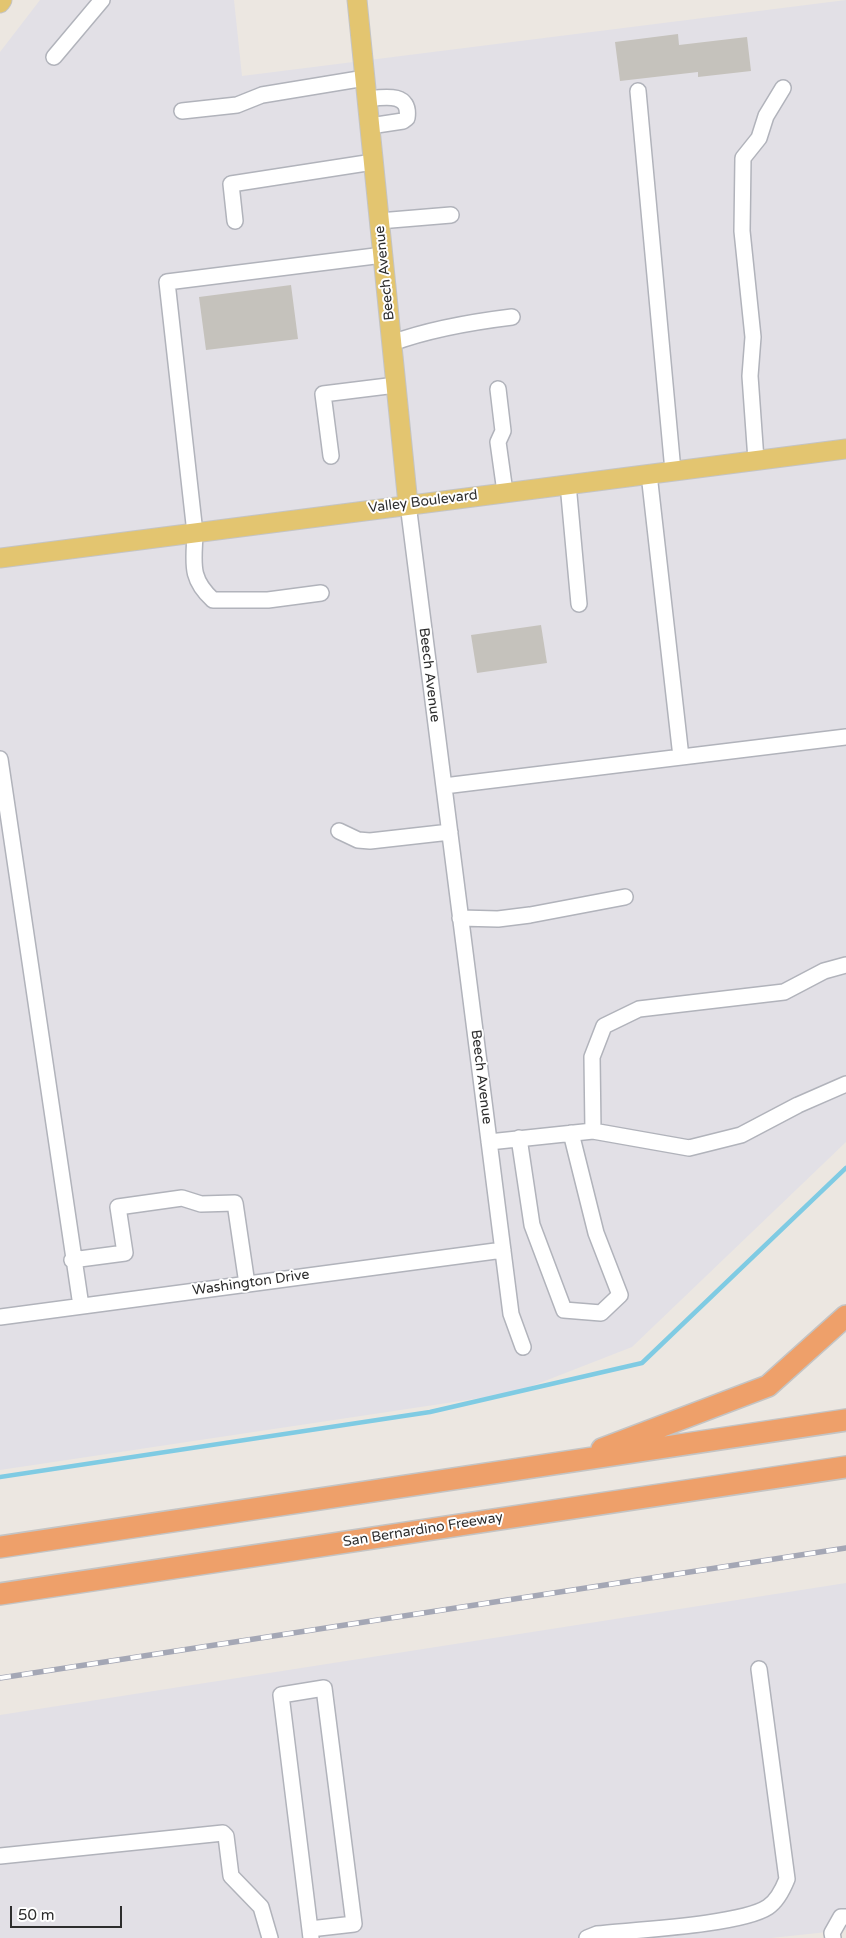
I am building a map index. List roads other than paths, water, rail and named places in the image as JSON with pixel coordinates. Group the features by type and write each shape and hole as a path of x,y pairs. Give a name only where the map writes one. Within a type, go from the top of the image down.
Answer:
{"highway":[{"path":"562,1464 768,1386 846,1316"},
{"path":"0,1547 846,1420"},
{"name":"San Bernardino Freeway","path":"0,1594 846,1467"}],"main road":[{"name":"Beech Avenue","path":"357,0 408,504"},
{"name":"Valley Boulevard","path":"0,558 846,449"}],"street":[{"path":"54,58 102,0"},
{"path":"182,111 237,105 262,95 365,78"},
{"path":"756,460 750,376 753,338 742,231 743,158 758,138 766,116 784,88"},
{"path":"638,91 673,471"},
{"path":"367,99 395,97 404,102 408,112 407,118 403,121 370,126"},
{"path":"235,221 231,184 373,162"},
{"path":"379,221 451,215"},
{"path":"321,594 268,600 213,600 200,588 194,573 195,532 167,282 383,255"},
{"path":"392,343 424,333 479,321 512,317"},
{"path":"331,456 323,394 396,385"},
{"path":"498,389 503,431 498,442 506,492"},
{"path":"649,474 681,757"},
{"path":"568,484 579,604"},
{"name":"Beech Avenue","path":"408,504 511,1314 523,1347"},
{"path":"444,786 846,737"},
{"path":"0,759 72,1260 81,1306"},
{"path":"339,831 358,840 370,841 450,832"},
{"path":"460,918 498,919 530,915 625,897"},
{"path":"593,1131 592,1057 604,1026 639,1009 784,992 824,971 846,966"},
{"path":"489,1142 593,1131 689,1148 741,1135 798,1105 846,1084"},
{"path":"519,1138 532,1225 564,1310 601,1313 620,1295 596,1233 571,1133"},
{"path":"72,1260 124,1253 118,1207 182,1198 201,1204 235,1202 248,1284"},
{"name":"Washington Drive","path":"0,1317 503,1250"},
{"path":"587,1938 597,1934 736,1919 768,1908 782,1891 787,1879 758,1669"},
{"path":"324,1688 354,1924 310,1933 281,1695 324,1688"},
{"path":"0,1856 223,1833 226,1836 231,1876 262,1907 270,1938"},
{"path":"832,1935 841,1917 846,1917"}],"waterway":[{"path":"0,1477 430,1412 642,1363 846,1168"}],"railway":[{"path":"0,1678 846,1548"}]}
